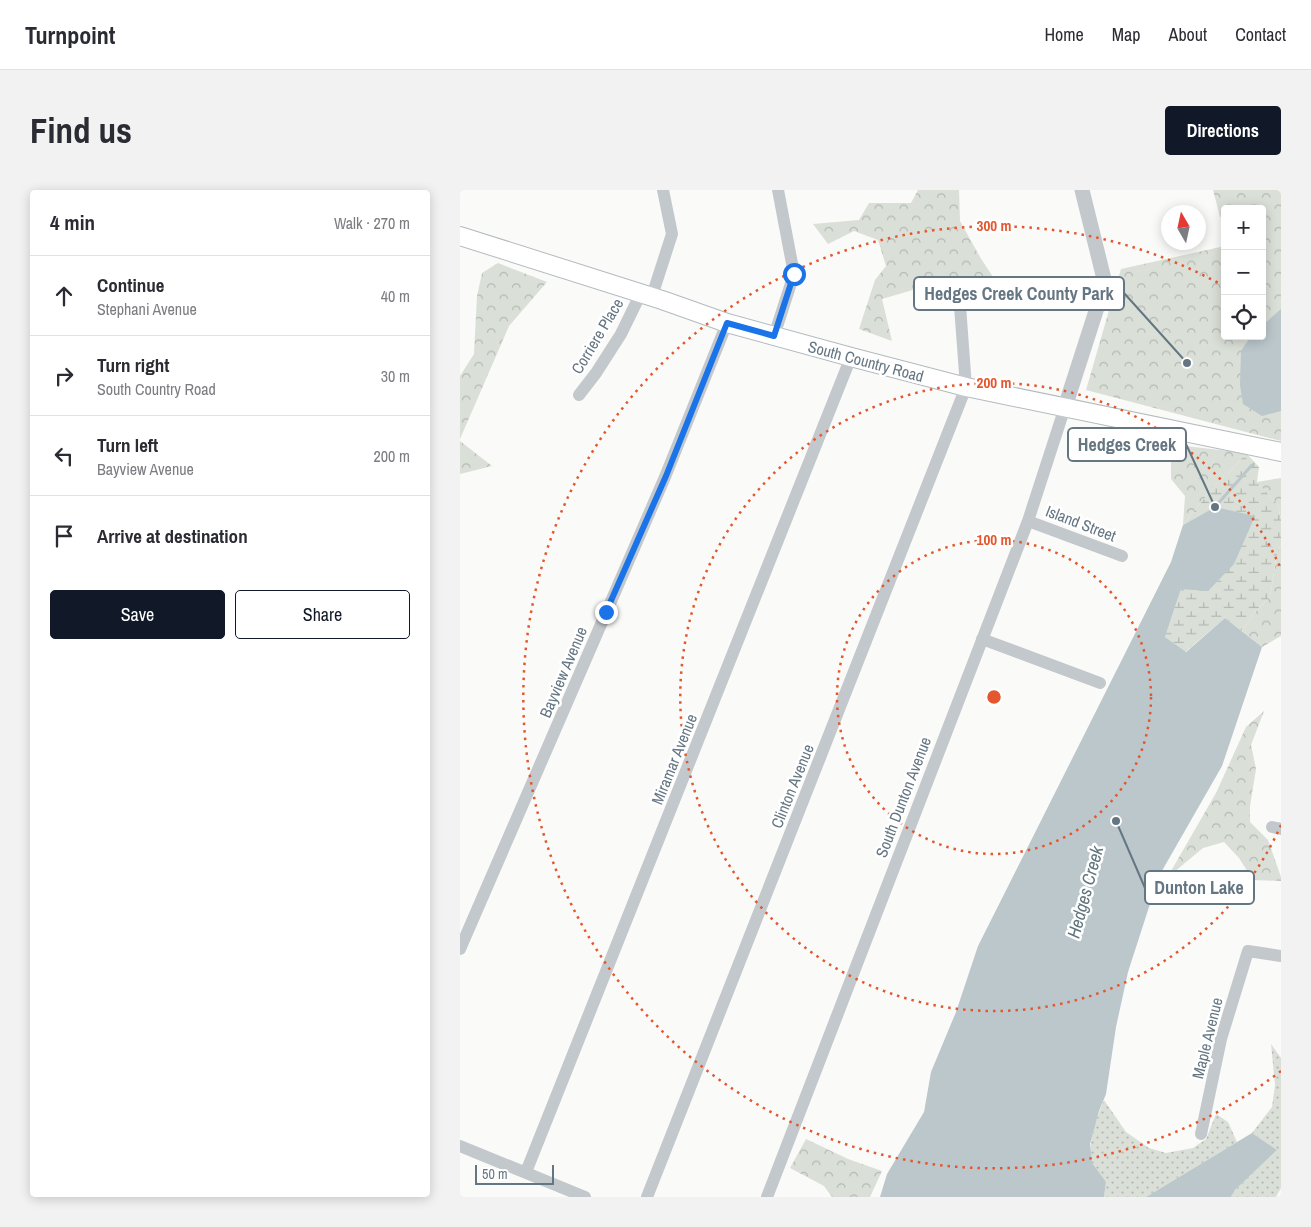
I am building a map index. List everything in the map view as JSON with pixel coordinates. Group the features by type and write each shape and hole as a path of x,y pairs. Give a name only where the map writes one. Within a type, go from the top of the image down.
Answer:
{"main road":[{"name":"South Country Road","path":"460,236 646,295 727,323 851,357 966,387 1281,452"}],"street":[{"name":"Corriere Place","path":"579,395 596,373 646,295 672,234 663,190"},
{"path":"774,336 794,274 778,190"},
{"path":"1065,407 1104,283 1082,190"},
{"path":"960,306 966,387"},
{"name":"Bayview Avenue","path":"460,949 666,476 727,323"},
{"name":"Miramar Avenue","path":"526,1172 851,357"},
{"name":"Clinton Avenue","path":"647,1197 966,387"},
{"name":"South Dunton Avenue","path":"767,1197 1028,521 1065,407"},
{"name":"Island Street","path":"1028,521 1122,556"},
{"path":"982,639 1100,683"},
{"name":"Maple Avenue","path":"1201,1134 1221,1038 1248,951 1281,956"},
{"path":"460,1146 585,1197"}],"green space":[{"path":"918,190 959,190 960,221 980,257 1006,297 980,284 947,280 882,299 892,341 859,329 875,280 886,266 878,240 854,231 828,244 813,224 859,220 869,203 911,203"},
{"path":"1213,190 1281,190 1281,441 1086,390 1121,269 1221,247 1221,340 1266,340 1266,205 1221,205 1220,217"},
{"path":"498,263 547,282 509,326 460,439 460,376 474,354 477,296 482,273"},
{"path":"460,441 492,466 460,474"},
{"path":"1185,446 1246,453 1232,470 1215,485 1183,525 1185,496 1171,479 1171,460"},
{"path":"1246,453 1259,467 1257,482 1278,505 1281,520 1281,543 1276,559 1270,597 1255,612 1242,631 1225,618 1185,652 1165,637 1181,589 1215,507 1183,525 1215,485 1232,470"},
{"path":"1281,478 1281,520 1278,505 1257,482"},
{"path":"1281,543 1281,636 1262,647 1242,631 1255,612 1270,597 1276,559"},
{"path":"1264,711 1251,745 1256,769 1250,806 1250,822 1268,840 1281,881 1253,880 1239,858 1224,842 1203,848 1167,878 1216,793 1246,727"},
{"path":"1271,1044 1281,1058 1281,1188 1276,1197 1231,1197 1235,1190 1277,1150 1252,1133 1272,1107 1275,1085"},
{"path":"1104,1100 1126,1132 1149,1148 1166,1153 1193,1148 1206,1139 1216,1114 1228,1122 1237,1142 1146,1197 1104,1197 1106,1182 1093,1165 1090,1148 1096,1122"},
{"path":"806,1139 848,1159 882,1171 870,1197 832,1197 824,1186 790,1168"}],"water":[{"path":"1281,309 1281,411 1262,416 1243,404 1240,385 1241,351 1248,340 1266,340 1266,322"},
{"path":"1215,507 1255,516 1234,564 1208,591 1181,589 1165,637 1186,652 1225,618 1262,647 1222,766 1159,876 1128,972 1116,1027 1106,1094 1090,1144 1092,1163 1106,1182 1104,1197 880,1197 887,1174 924,1112 931,1072 956,1012 978,946 1171,562 1183,525"},
{"path":"1252,1133 1277,1150 1235,1190 1231,1197 1146,1197"}],"waterway":[{"name":"Hedges Creek","path":"1215,507 1252,465"}],"place":[{"name":"Hedges Creek County Park","path":"1187,363"},
{"name":"Hedges Creek","path":"1215,507"},
{"name":"Dunton Lake","path":"1116,821"}],"route":[{"path":"606,612 666,476 727,323 774,336 794,274"}]}
